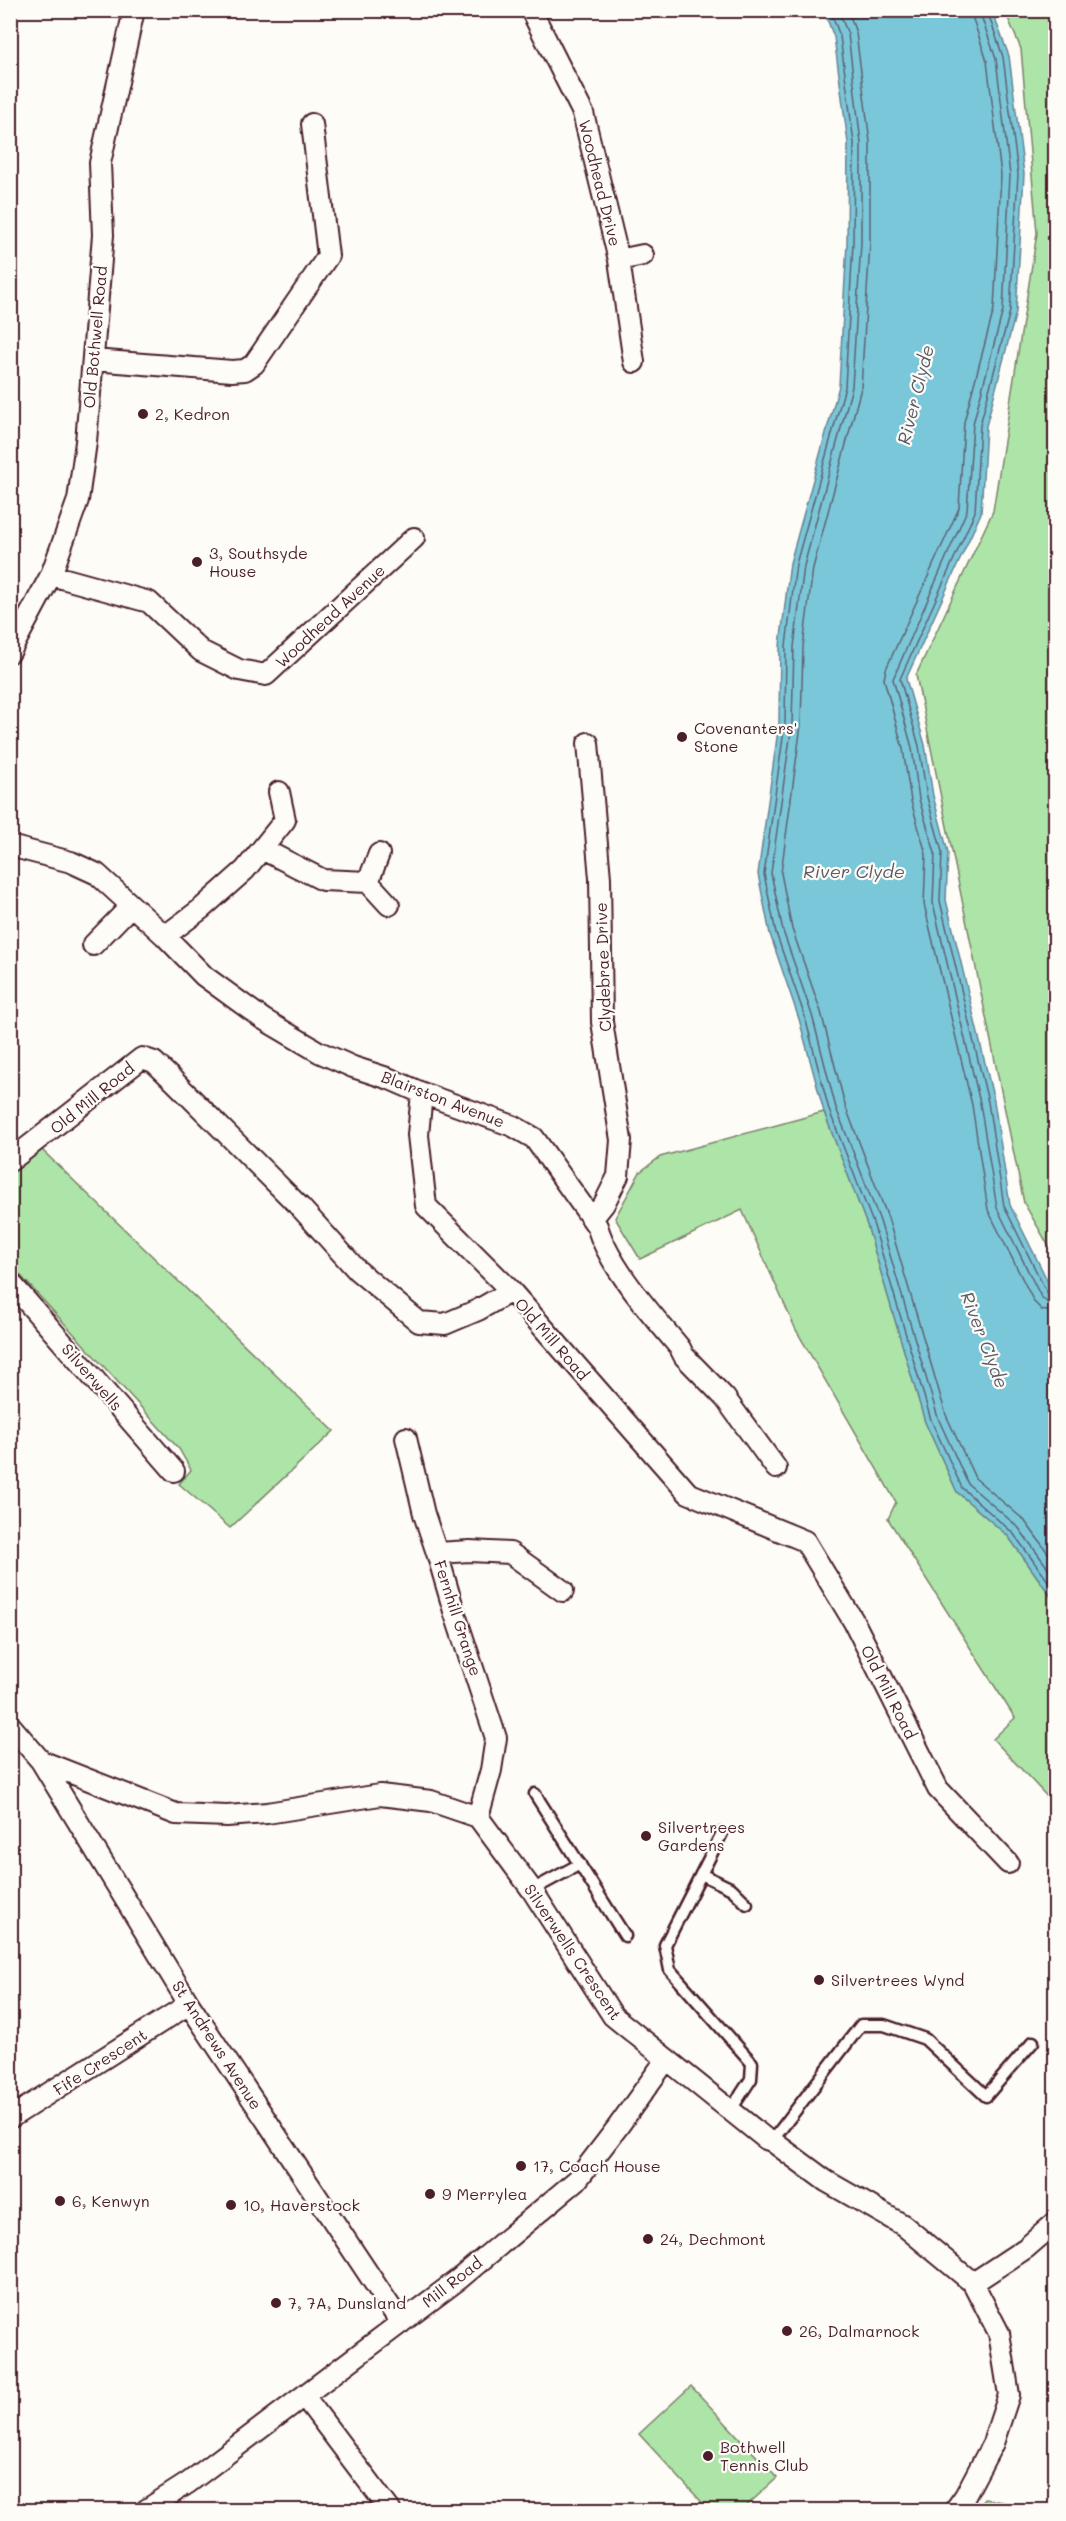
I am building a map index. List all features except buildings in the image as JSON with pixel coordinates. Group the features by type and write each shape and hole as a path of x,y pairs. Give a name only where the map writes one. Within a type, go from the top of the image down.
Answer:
{"street":[{"name":"Old Bothwell Road","path":"10,652 51,574 78,500 86,442 103,235 100,163 134,10"},
{"name":"Woodhead Drive","path":"531,10 583,113 619,260 634,362"},
{"path":"93,360 232,371 245,370 254,364 328,256 312,124"},
{"name":"Woodhead Drive","path":"619,260 643,255"},
{"name":"Woodhead Avenue","path":"51,574 149,602 201,651 238,670 266,675 414,538"},
{"name":"Clydebrae Drive","path":"588,743 600,878 602,1022 621,1140 618,1176 604,1204 592,1219"},
{"path":"165,936 201,909 245,870 285,820 279,792"},
{"name":"Blairston Avenue","path":"10,846 71,862 97,874 165,936 204,976 263,1019 319,1052 353,1067 390,1078 422,1093 513,1126 534,1138 592,1219 601,1239 635,1294 680,1348 684,1356 725,1398 776,1468"},
{"path":"262,849 323,880 368,882 389,905"},
{"path":"368,882 379,854"},
{"path":"93,945 131,906"},
{"name":"Old Mill Road","path":"10,1161 142,1058 154,1062 174,1081 301,1208 357,1270 420,1322 445,1324 478,1310 511,1291 688,1493 805,1541 854,1622 938,1790 1008,1863"},
{"path":"422,1093 418,1135 426,1206 511,1291"},
{"name":"Silverwells","path":"10,1282 174,1471"},
{"path":"406,1438 424,1514 437,1552"},
{"name":"Fernhill Grange","path":"478,1817 491,1770 496,1738 437,1552 510,1553 562,1592"},
{"path":"10,1725 41,1761 176,1814 227,1816 267,1814 380,1795 431,1801 478,1817"},
{"name":"St Andrews Avenue","path":"41,1761 189,2004 401,2323"},
{"name":"Silverwells Crescent","path":"478,1817 532,1890 613,2016 766,2139 772,2141 826,2181 903,2224 973,2283 999,2333 1009,2395 993,2443 955,2511"},
{"name":"Fife Crescent","path":"10,2118 189,2004"},
{"name":"Mill Road","path":"146,2511 188,2483 459,2279 577,2180 666,2060"},
{"path":"973,2283 1026,2248 1056,2222"},
{"path":"304,2396 390,2511"}],"lane":[{"path":"535,1794 625,1935"},
{"path":"722,1833 664,1945 670,1970 752,2063 751,2079 730,2111"},
{"path":"532,1890 580,1864"},
{"path":"701,1874 732,1889 747,1904"},
{"path":"772,2141 861,2025 884,2025 925,2039 986,2096 1033,2042"}],"green space":[{"path":"1005,11 1056,11 1055,1257 1024,1203 916,675 993,511 1037,233 1021,49"},
{"path":"824,1112 867,1225 925,1422 957,1492 1008,1536 1055,1602 1055,1805 993,1739 1015,1718 888,1519 896,1502 796,1330 742,1210 640,1259 615,1218 640,1172 660,1157"},
{"path":"40,1148 334,1431 230,1528 179,1484 191,1470 179,1449 11,1265 11,1167"},
{"name":"Bothwell Tennis Club","path":"691,2386 777,2478 742,2510 709,2510 639,2434"},
{"path":"984,2499 1045,2509 1055,2501 1055,2510 976,2510"}],"water":[{"name":"River Clyde","path":"824,11 992,11 1009,56 1024,174 1016,312 986,426 981,513 906,679 925,745 933,796 948,852 946,900 994,1101 1010,1205 1055,1296 1055,1602 1008,1536 957,1492 925,1422 867,1225 824,1112 799,1019 770,934 758,874 779,723 780,646 790,563 839,386 847,243 848,143 834,37"}],"place":[{"name":"2, Kedron","path":"143,414"},
{"name":"3, Southsyde House","path":"197,562"},
{"name":"Covenanters' Stone","path":"682,737"},
{"name":"Silvertrees Gardens","path":"646,1836"},
{"name":"Silvertrees Wynd","path":"819,1980"},
{"name":"17, Coach House","path":"521,2166"},
{"name":"9 Merrylea","path":"430,2194"},
{"name":"6, Kenwyn","path":"60,2201"},
{"name":"10, Haverstock","path":"231,2205"},
{"name":"24, Dechmont","path":"648,2239"},
{"name":"7, 7A, Dunsland","path":"276,2303"},
{"name":"26, Dalmarnock","path":"787,2331"},
{"name":"Bothwell Tennis Club","path":"708,2456"}]}
